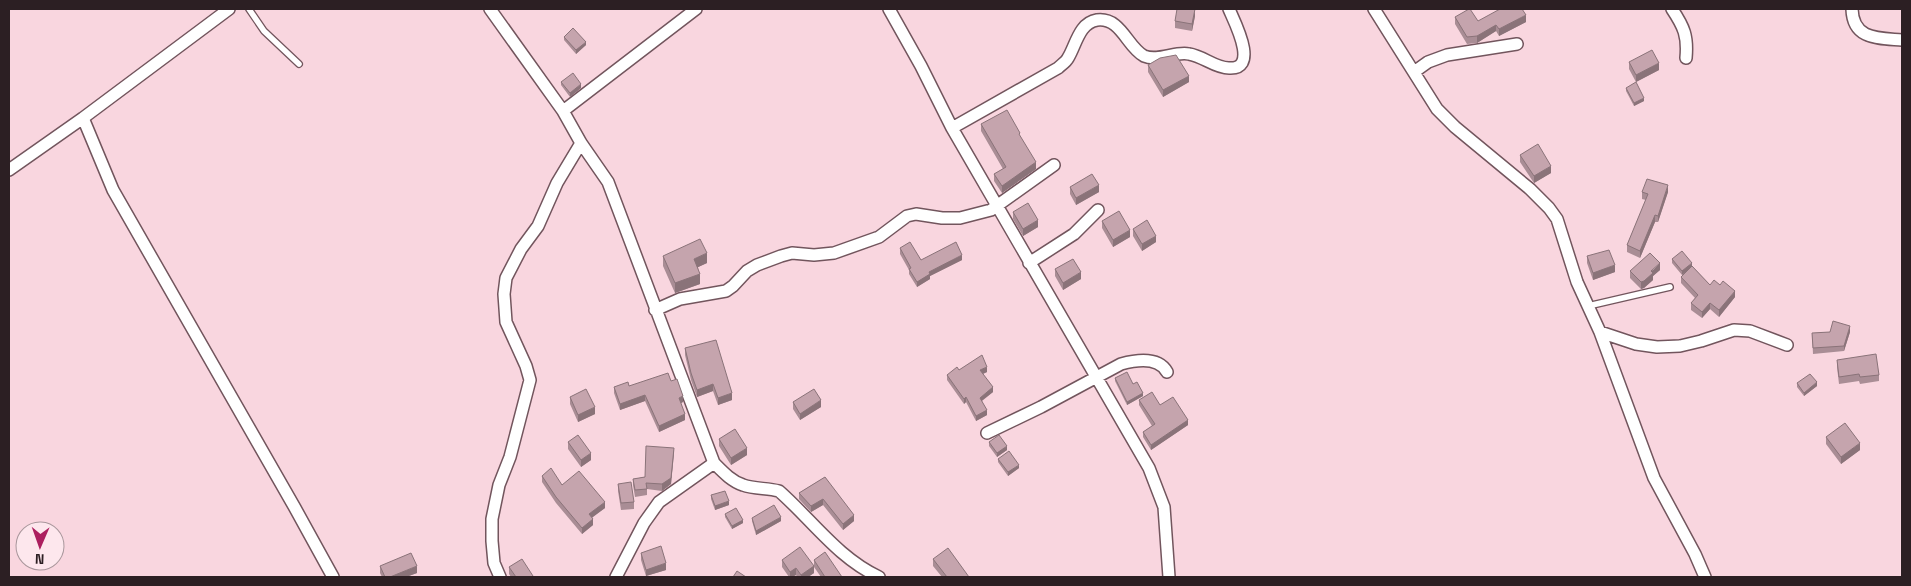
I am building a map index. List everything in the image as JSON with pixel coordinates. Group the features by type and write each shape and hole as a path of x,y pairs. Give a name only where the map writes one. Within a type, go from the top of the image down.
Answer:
{"street":[{"path":"9,170 83,118 230,9"},
{"path":"490,9 563,111 581,143 608,182 714,463 736,482 744,486 765,487 779,491 850,560 864,570 879,577"},
{"path":"563,111 696,9"},
{"path":"889,9 921,66 952,128 1149,468 1164,507 1169,577"},
{"path":"952,128 1058,68 1068,58 1082,30 1095,20 1103,20 1113,24 1144,56 1159,57 1182,53 1192,54 1222,67 1236,67 1242,64 1244,49 1228,9"},
{"path":"1374,9 1437,109 1455,127 1530,189 1557,219 1577,282 1600,332 1654,478 1695,554 1705,577"},
{"path":"1672,9 1681,22 1686,34 1686,58"},
{"path":"1852,9 1855,24 1859,30 1874,38 1902,40"},
{"path":"1414,72 1428,62 1447,55 1517,44"},
{"path":"83,118 113,190 333,577"},
{"path":"500,577 494,562 492,519 499,485 510,457 530,380 526,366 506,322 504,294 506,278 521,249 538,226 557,183 581,143"},
{"path":"655,310 680,299 726,291 752,268 781,256 792,253 814,255 834,253 879,237 907,216 916,214 942,218 960,218 983,213 998,207 1054,165"},
{"path":"1029,263 1074,234 1098,210"},
{"path":"1600,332 1636,344 1657,348 1680,346 1734,330 1750,331 1787,345"},
{"path":"986,433 1041,407 1121,364 1132,361 1156,362 1163,366 1167,372"},
{"path":"616,577 644,523 659,502 714,463"}],"lane":[{"path":"248,9 264,31 299,64"},
{"path":"1588,306 1670,287"}],"building":[{"path":"1177,9 1195,9 1192,24 1175,21"},
{"path":"1469,9 1478,21 1500,9 1522,9 1526,15 1499,29 1496,25 1477,36 1467,37 1455,17"},
{"path":"573,28 586,42 576,50 564,37"},
{"path":"1652,50 1659,63 1636,75 1629,62"},
{"path":"1176,55 1189,76 1163,90 1148,65 1160,58"},
{"path":"573,73 581,84 570,93 561,82"},
{"path":"1636,82 1644,98 1634,103 1626,88"},
{"path":"1007,110 1036,162 1002,186 994,174 1006,167 981,124"},
{"path":"1538,144 1551,166 1534,176 1520,155"},
{"path":"1092,174 1099,185 1076,198 1070,187"},
{"path":"1647,179 1668,185 1658,216 1655,215 1640,251 1627,245 1648,194 1642,192"},
{"path":"1028,203 1038,220 1023,229 1013,212"},
{"path":"1119,211 1130,230 1113,240 1102,221"},
{"path":"1147,220 1156,236 1142,244 1133,229"},
{"path":"700,239 707,253 694,259 700,274 675,283 663,256"},
{"path":"910,242 921,260 956,242 962,255 929,272 930,274 917,282 900,248"},
{"path":"1609,250 1615,265 1593,273 1587,256"},
{"path":"1682,251 1692,263 1682,271 1672,259"},
{"path":"1650,253 1660,263 1651,271 1653,273 1641,282 1630,271"},
{"path":"1073,259 1081,272 1063,283 1055,269"},
{"path":"1692,266 1710,285 1714,280 1720,285 1723,281 1735,291 1719,310 1710,303 1702,312 1691,303 1698,295 1681,277"},
{"path":"1833,321 1850,326 1844,346 1813,348 1812,333 1830,332"},
{"path":"716,340 732,393 718,398 713,384 697,390 685,348"},
{"path":"1876,354 1879,375 1860,377 1859,374 1839,377 1837,360"},
{"path":"982,355 987,367 980,370 993,387 980,398 987,410 976,416 966,397 964,399 947,375 957,367 959,370"},
{"path":"1127,372 1133,384 1137,382 1143,393 1127,402 1115,378"},
{"path":"668,373 671,381 677,379 683,396 679,398 685,414 659,426 645,395 620,404 614,387 628,382 629,386"},
{"path":"1810,374 1817,382 1804,393 1797,383"},
{"path":"586,389 595,407 578,415 570,397"},
{"path":"814,389 821,400 800,414 793,402"},
{"path":"1152,392 1160,405 1173,397 1188,420 1151,445 1143,432 1155,424 1139,400"},
{"path":"1845,423 1860,443 1841,457 1826,437"},
{"path":"735,429 747,448 731,458 719,439"},
{"path":"578,435 591,453 581,460 568,442"},
{"path":"999,435 1007,446 997,453 989,442"},
{"path":"646,446 674,448 671,478 662,484 646,483 647,489 635,490 633,479 645,477"},
{"path":"1009,451 1019,465 1008,472 998,459"},
{"path":"551,468 562,485 579,471 605,502 589,514 593,519 582,528 556,497 542,476"},
{"path":"825,477 854,515 843,524 823,499 811,506 799,493"},
{"path":"631,482 634,502 621,503 618,484"},
{"path":"725,491 729,501 715,506 711,495"},
{"path":"774,505 781,517 756,531 752,518"},
{"path":"736,508 743,520 732,526 725,514"},
{"path":"661,546 666,563 646,570 641,553"},
{"path":"800,547 814,566 801,575 796,568 790,572 782,560"},
{"path":"948,548 969,577 947,577 933,559"},
{"path":"825,552 842,577 825,577 814,560"},
{"path":"411,553 417,566 390,577 385,577 380,566"},
{"path":"522,559 532,577 516,577 509,567"},
{"path":"737,571 746,577 733,577"}]}
